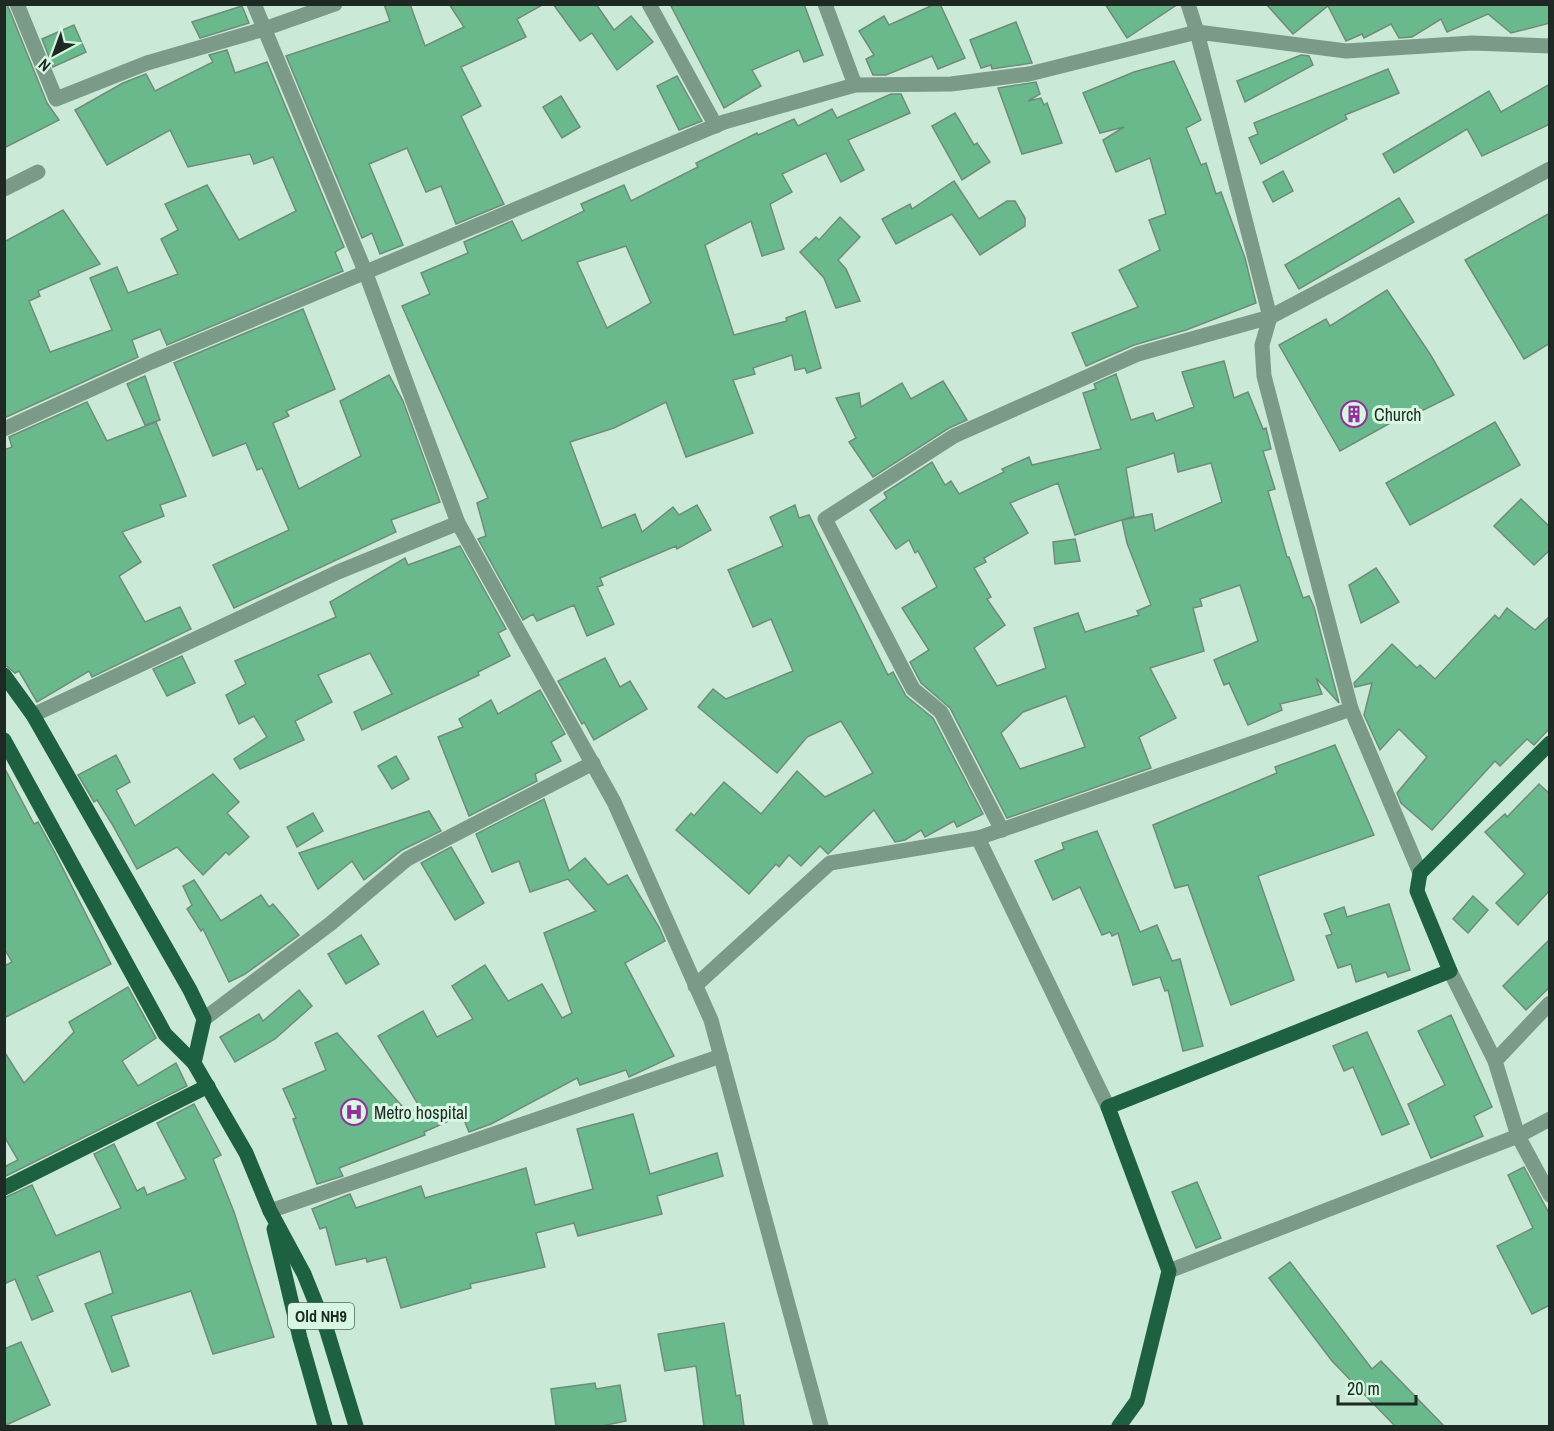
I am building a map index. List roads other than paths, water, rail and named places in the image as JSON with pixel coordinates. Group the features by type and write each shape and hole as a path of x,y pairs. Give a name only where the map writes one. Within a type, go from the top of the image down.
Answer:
{"main road":[{"path":"4,675 33,715 204,1019 194,1063"},
{"path":"4,740 165,1034 194,1063 246,1153 270,1211"},
{"path":"1119,1426 1137,1401 1169,1271 1108,1107 1450,971 1417,891 1420,873 1550,743"},
{"path":"4,1188 208,1086"},
{"name":"Old NH9","path":"270,1211 300,1338 325,1426"},
{"name":"Old NH9","path":"270,1211 304,1274 320,1312 356,1426"}],"street":[{"path":"17,4 56,99 147,63 264,29 335,4"},
{"path":"254,4 365,271 458,523 614,802 711,1020 821,1426"},
{"path":"649,4 716,126"},
{"path":"825,4 855,85"},
{"path":"1188,4 1270,317 1262,345 1264,376 1351,709 1420,873"},
{"path":"4,429 140,366 716,126 855,85 951,84 1029,74 1197,32 1346,51 1472,43 1550,46"},
{"path":"1002,830 941,712 913,689 825,519 954,436 1138,354 1270,317 1550,169"},
{"path":"4,189 38,172"},
{"path":"33,715 338,572 458,523"},
{"path":"695,986 830,863 978,838 1351,709"},
{"path":"204,1019 330,924 407,859 593,763"},
{"path":"978,838 1108,1107"},
{"path":"1450,971 1495,1061 1518,1136 1550,1195"},
{"path":"1495,1061 1550,1004"},
{"path":"270,1211 721,1056"},
{"path":"1169,1271 1518,1136 1550,1119"}],"place":[{"name":"Church","path":"1354,414"},
{"name":"Metro hospital","path":"354,1112"}]}
